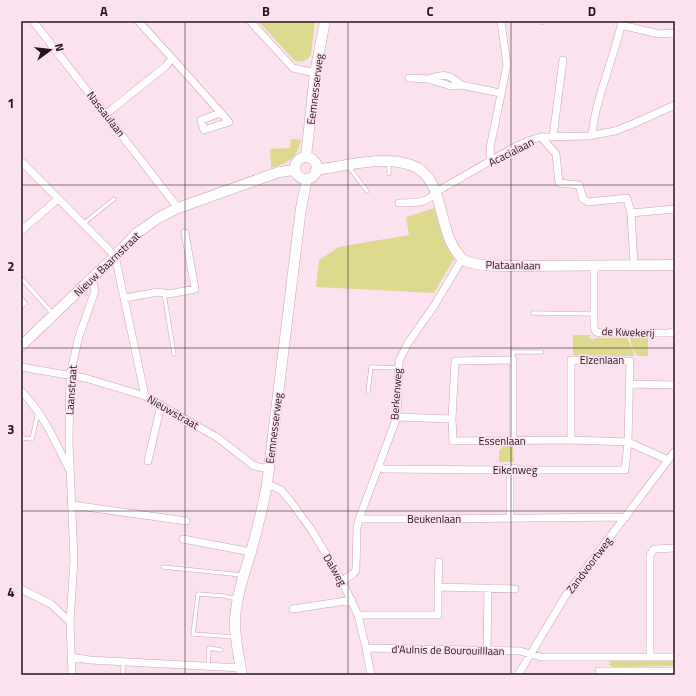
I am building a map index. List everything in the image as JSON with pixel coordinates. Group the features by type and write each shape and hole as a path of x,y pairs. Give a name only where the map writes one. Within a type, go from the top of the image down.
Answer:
{"street":[{"name":"Nassaulaan","path":"33,21 178,208"},
{"path":"138,21 221,113"},
{"path":"250,21 293,68 315,73"},
{"name":"Eemnesserweg","path":"306,158 315,73 325,21"},
{"path":"491,161 490,148 500,93 507,65 501,21"},
{"path":"592,135 598,104 622,23 659,34 675,33"},
{"path":"106,114 166,66 172,58"},
{"path":"553,137 563,60"},
{"path":"409,78 428,79 451,86 461,85 500,93"},
{"name":"Acacialaan","path":"399,203 424,202 430,199 436,192 531,140 540,137 592,135 615,131 675,105"},
{"path":"540,137 556,154 559,183 580,186 583,199 588,202 627,198 631,214 634,265"},
{"path":"306,158 314,162 316,170 313,176 307,179 300,178 295,170 297,162 306,158"},
{"path":"21,161 115,256 145,396"},
{"path":"316,170 374,162 390,162 411,165 423,172 436,192 447,234 462,259"},
{"path":"21,173 27,167"},
{"name":"Nieuw Baarnstraat","path":"21,346 92,279 137,233 160,217 178,208 279,172 295,170"},
{"name":"Eemnesserweg","path":"241,671 235,618 244,575 262,514 267,484 297,238 307,179"},
{"path":"21,231 58,199"},
{"path":"631,214 675,209"},
{"path":"125,298 158,292 169,294 194,289 186,233"},
{"name":"Plataanlaan","path":"462,259 486,266 675,265"},
{"name":"Berkenweg","path":"342,581 354,574 356,570 357,528 359,519 397,417 399,361 408,343 434,306 462,259"},
{"name":"de Kwekerij","path":"594,266 594,328 596,332 672,333 675,331"},
{"name":"Laanstraat","path":"72,675 70,622 74,560 70,473 70,375 79,336 95,291 92,279"},
{"path":"397,417 452,419 455,361 513,360 512,441"},
{"name":"Elzenlaan","path":"571,440 571,360 630,361 628,442"},
{"name":"Nieuwstraat","path":"21,367 85,378 145,396 218,438 254,466 269,469"},
{"path":"630,384 675,385"},
{"path":"21,392 38,412 51,433 70,473"},
{"path":"148,461 161,405"},
{"name":"Essenlaan","path":"452,419 453,441 571,440 628,442"},
{"name":"Zandvoortweg","path":"518,675 566,595 673,455 628,442"},
{"name":"Eikenweg","path":"378,467 384,469 500,470 510,468 522,470 625,470 628,442"},
{"path":"510,468 510,518"},
{"name":"Dalweg","path":"267,484 281,490 291,502 311,529 342,581 358,615 371,675"},
{"path":"72,504 186,521"},
{"name":"Beukenlaan","path":"359,519 626,517"},
{"path":"184,539 251,552"},
{"path":"650,657 650,555 654,549 675,548"},
{"path":"358,615 438,615 439,562"},
{"path":"438,587 515,589"},
{"path":"488,588 488,651"},
{"path":"21,589 51,604 70,622"},
{"path":"293,609 352,600"},
{"name":"d'Aulnis de Bourouilllaan","path":"366,648 520,651 541,657 675,657"},
{"path":"71,657 90,660 208,666 241,671"},
{"path":"599,657 599,673 675,671"}],"lane":[{"path":"389,174 390,162"},
{"path":"348,166 367,192"},
{"path":"83,224 114,199"},
{"path":"21,278 54,315"},
{"path":"164,293 174,354"},
{"path":"21,298 25,303 21,307"},
{"path":"533,313 594,314"},
{"path":"513,360 513,352 542,352"},
{"path":"368,392 371,367 399,368"},
{"path":"23,438 32,439 38,412"},
{"path":"164,567 244,575"},
{"path":"236,637 193,634 198,594 224,596 238,599"},
{"path":"208,666 209,648 221,650"},
{"path":"123,662 123,675"}],"shaded area":[{"path":"258,21 315,21 310,56 304,61 295,61"},
{"path":"291,139 301,140 297,152 287,162 271,168 270,149 290,148"},
{"path":"434,208 445,244 454,259 434,293 316,287 319,260 339,247 409,235 406,217"},
{"path":"573,335 591,335 589,338 594,340 595,338 627,338 634,356 573,355"},
{"path":"630,338 648,338 648,356 637,356 632,347"},
{"path":"513,445 514,462 499,462 499,451 504,446"},
{"path":"675,659 675,666 614,667 609,665 611,660"}]}
